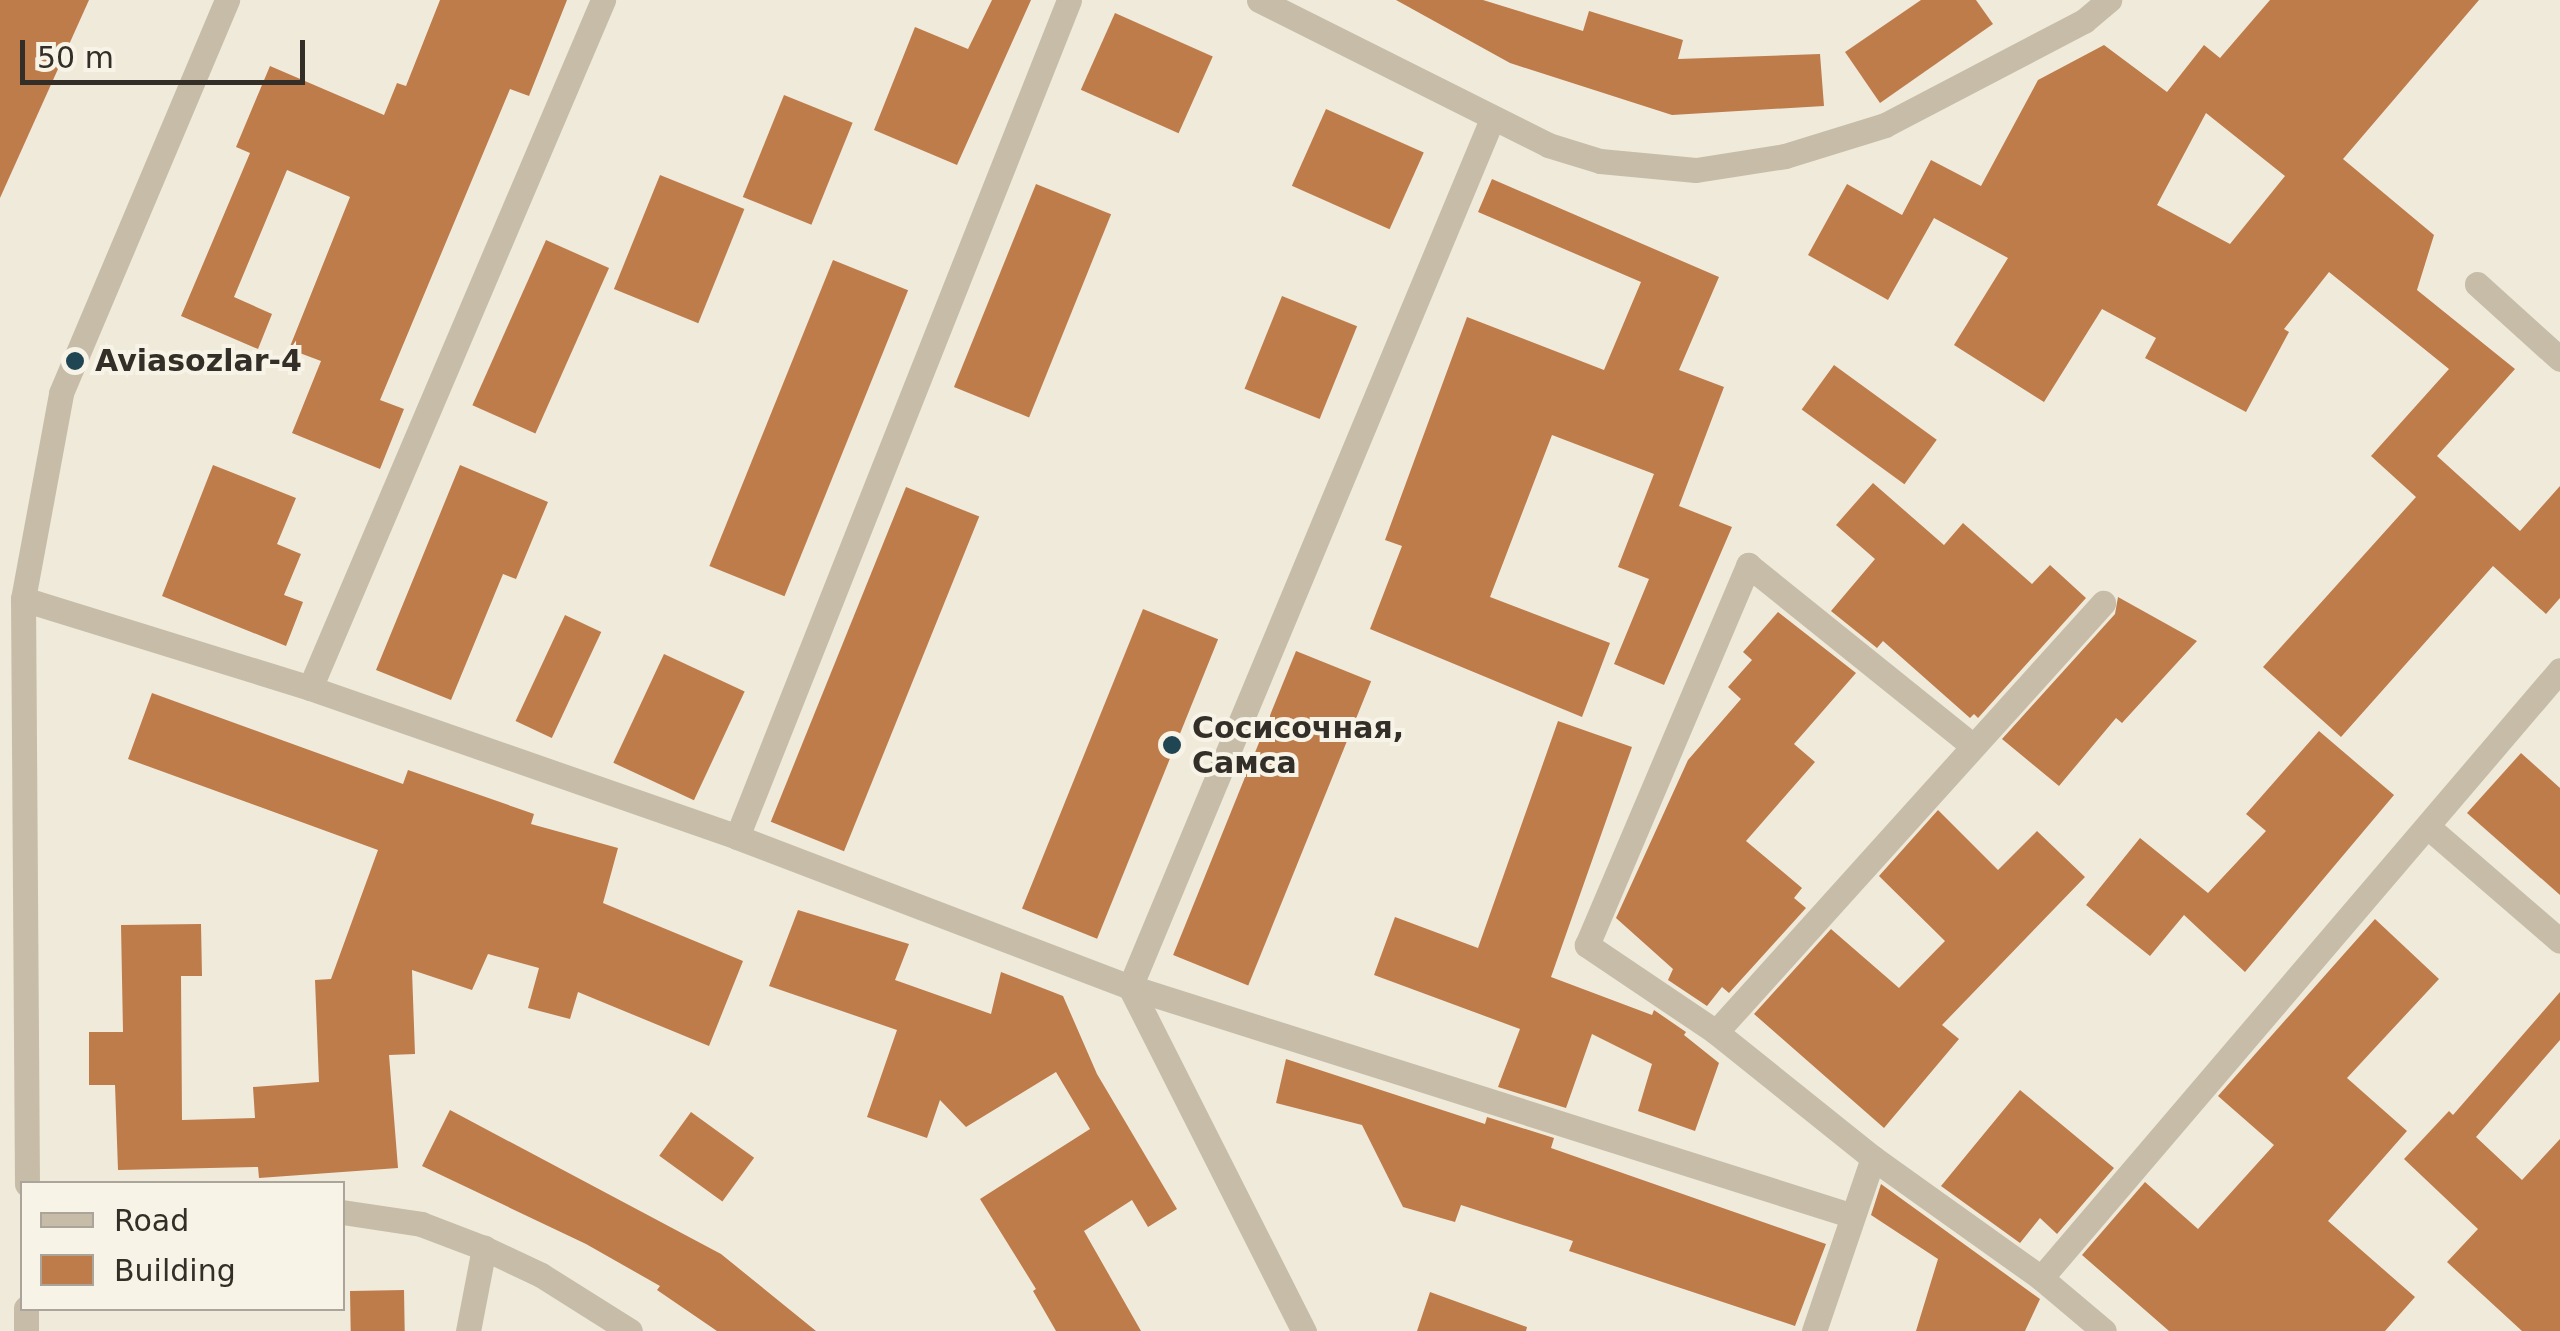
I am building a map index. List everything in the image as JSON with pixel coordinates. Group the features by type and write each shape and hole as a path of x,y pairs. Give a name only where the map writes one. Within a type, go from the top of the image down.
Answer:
{"street":[{"path":"27,1181 24,599 61,393 227,0"},
{"path":"310,688 603,0"},
{"path":"737,837 1069,0"},
{"path":"1259,0 1548,144 1600,161 1696,170 1741,165 1884,124 2068,30 2109,0"},
{"path":"1304,1331 1130,987 1492,119"},
{"path":"2476,284 2560,359"},
{"path":"1971,744 1748,565 1587,944 1716,1032 1873,1158 2040,1278 2104,1331"},
{"path":"24,599 310,688 737,837 1130,987 1853,1216"},
{"path":"1716,1032 1971,744 2103,603"},
{"path":"2040,1278 2560,670"},
{"path":"2428,827 2560,941"},
{"path":"1814,1331 1873,1158"},
{"path":"345,1212 421,1224 484,1248 541,1276 630,1331"},
{"path":"468,1331 484,1248"}],"building":[{"path":"0,0 89,0 0,198"},
{"path":"440,0 567,0 529,96 510,89 380,400 404,409 380,469 292,433 321,361 289,349 350,197 287,170 234,297 272,314 258,349 181,316 250,153 236,147 270,66 384,115 397,83 406,86"},
{"path":"992,0 1031,0 957,165 874,130 915,27 968,49"},
{"path":"1396,0 1483,0 1583,31 1589,11 1683,40 1678,59 1820,54 1824,106 1672,115 1510,63"},
{"path":"1921,0 1976,0 1993,24 1880,103 1845,52"},
{"path":"2270,0 2479,0 2343,159 2434,235 2417,290 2515,369 2437,456 2520,531 2560,486 2560,598 2546,614 2493,566 2341,737 2263,667 2416,497 2371,456 2449,369 2329,272 2284,329 2289,332 2246,412 2145,358 2156,338 2102,309 2044,402 1954,345 2008,258 1934,218 1888,300 1808,255 1847,184 1902,215 1931,160 1981,186 2038,80 2104,45 2167,92 2204,45 2220,58","holes":["2206,113 2285,176 2230,244 2157,205"]},
{"path":"1115,13 1213,57 1179,133 1081,90"},
{"path":"784,95 853,123 811,225 743,197"},
{"path":"1326,109 1424,153 1390,229 1292,186"},
{"path":"660,175 744,209 698,323 614,289"},
{"path":"1492,179 1719,277 1679,370 1724,387 1679,506 1732,527 1664,685 1614,664 1649,579 1618,567 1654,474 1552,435 1490,597 1610,643 1582,717 1370,629 1402,546 1385,540 1467,317 1604,370 1641,282 1478,212"},
{"path":"1036,184 1111,214 1029,417 954,387"},
{"path":"546,240 609,268 535,433 472,405"},
{"path":"833,260 908,290 784,596 709,566"},
{"path":"1282,296 1357,326 1320,419 1245,389"},
{"path":"1834,365 1937,440 1904,484 1802,409"},
{"path":"213,465 296,498 277,544 301,554 284,595 303,602 286,646 162,596"},
{"path":"460,465 548,502 516,579 503,574 451,700 376,670"},
{"path":"1873,483 1944,545 1963,523 2032,584 2050,565 2086,598 1978,718 1974,714 1970,718 1883,641 1877,648 1831,611 1875,559 1836,525"},
{"path":"906,487 979,517 844,851 771,822"},
{"path":"2118,597 2197,641 2122,723 2116,718 2059,786 2002,739 2115,614"},
{"path":"1143,609 1218,639 1097,939 1022,908"},
{"path":"1778,612 1856,673 1794,744 1815,762 1746,841 1802,888 1794,898 1806,908 1729,993 1722,987 1707,1006 1668,980 1673,969 1616,918 1688,760 1741,699 1728,687 1752,660 1743,652"},
{"path":"565,615 601,632 552,738 516,721"},
{"path":"1296,651 1371,681 1248,985 1173,955"},
{"path":"664,654 745,692 694,800 613,763"},
{"path":"152,693 403,784 408,770 534,814 531,824 618,848 603,903 743,961 709,1046 578,992 570,1019 528,1008 539,968 488,954 472,990 412,970 415,1054 389,1055 398,1168 259,1178 258,1167 118,1170 115,1085 89,1085 89,1032 123,1032 121,925 201,924 202,976 181,976 182,1120 255,1118 253,1087 319,1082 315,980 331,979 378,850 128,759"},
{"path":"1558,721 1632,747 1551,977 1652,1015 1654,1010 1686,1032 1684,1035 1719,1063 1695,1131 1638,1111 1652,1064 1592,1034 1566,1108 1498,1087 1520,1029 1374,975 1395,917 1478,948"},
{"path":"2319,731 2394,795 2245,972 2184,915 2150,956 2086,905 2140,838 2208,893 2266,831 2246,814"},
{"path":"2521,753 2560,788 2560,895 2467,813"},
{"path":"1938,810 1998,870 2037,831 2085,877 1942,1025 1959,1039 1884,1128 1754,1014 1831,929 1899,988 1945,941 1879,876"},
{"path":"798,910 909,944 895,980 991,1014 1001,972 1063,996 1097,1074 1177,1209 1148,1227 1132,1200 1084,1231 1141,1331 1056,1331 1033,1291 1036,1289 980,1199 1090,1129 1056,1072 966,1127 940,1100 927,1138 867,1117 897,1030 769,986"},
{"path":"2375,919 2439,979 2347,1078 2407,1131 2328,1221 2415,1297 2385,1331 2169,1331 2082,1255 2145,1182 2198,1229 2274,1145 2218,1096"},
{"path":"2560,992 2560,1040 2476,1137 2522,1180 2560,1139 2560,1331 2522,1331 2447,1262 2478,1229 2404,1159 2449,1111 2453,1115"},
{"path":"1286,1059 1485,1124 1487,1117 1554,1138 1551,1148 1826,1244 1795,1326 1569,1251 1573,1241 1461,1205 1455,1222 1403,1207 1362,1125 1276,1103"},
{"path":"2020,1090 2114,1168 2057,1234 2040,1218 2020,1243 1941,1186"},
{"path":"450,1110 721,1254 816,1331 717,1331 657,1290 660,1286 586,1244 422,1166"},
{"path":"691,1112 754,1158 722,1202 659,1156"},
{"path":"1881,1184 2040,1299 2025,1331 1916,1331 1938,1259 1871,1215"},
{"path":"404,1290 405,1331 351,1331 350,1291"},
{"path":"1430,1292 1527,1327 1526,1331 1417,1331"}],"place":[{"name":"Aviasozlar-4","path":"75,361"},
{"name":"Сосисочная, Самса","path":"1172,745"}]}
